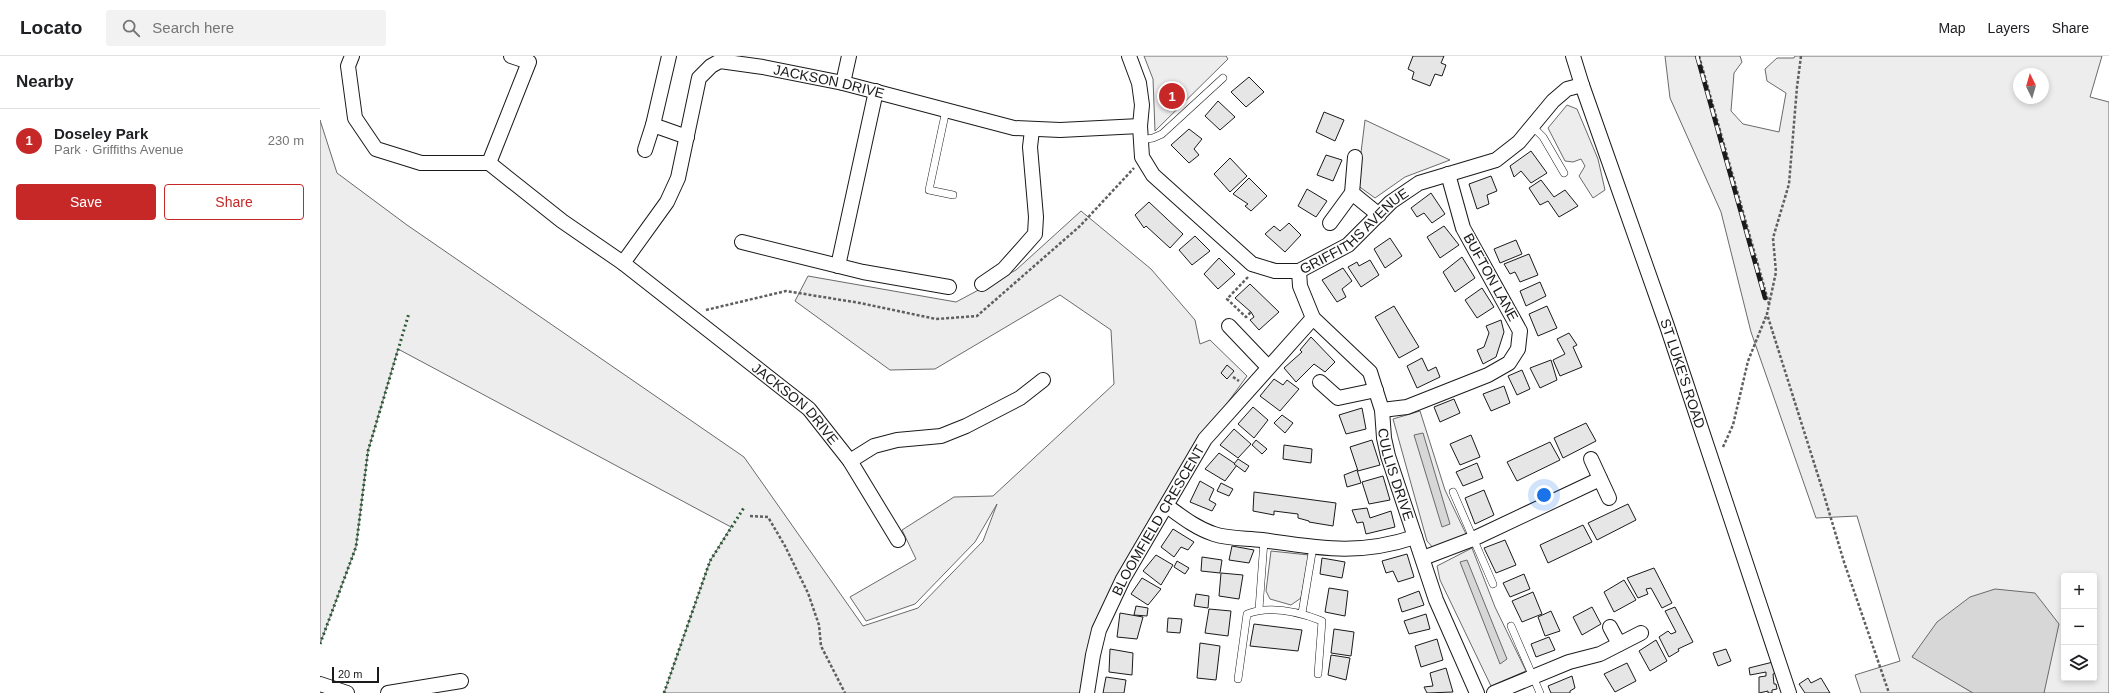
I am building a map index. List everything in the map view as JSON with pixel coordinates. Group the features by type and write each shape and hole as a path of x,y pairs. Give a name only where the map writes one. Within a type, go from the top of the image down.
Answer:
{"street":[{"path":"352,56 348,66 355,118 376,149 420,163 489,163 529,62 511,56"},
{"path":"645,150 653,125 670,56"},
{"path":"843,84 849,56"},
{"name":"GRIFFITHS AVENUE","path":"1129,56 1139,83 1142,105 1140,133 1142,157 1153,176 1252,264 1275,271 1299,271 1348,245 1391,202 1419,183 1496,160 1519,142 1533,127 1553,101 1567,89 1582,85"},
{"name":"ST LUKE'S ROAD","path":"1573,56 1714,465 1789,693"},
{"name":"JACKSON DRIVE","path":"623,263 667,202 678,178 699,78 720,59 843,84 1014,128 1032,130 1140,133"},
{"path":"838,266 876,92"},
{"path":"653,125 687,137"},
{"path":"982,284 1004,269 1035,234 1036,217 1030,147 1032,130"},
{"path":"1330,223 1352,193 1355,157"},
{"name":"JACKSON DRIVE","path":"489,163 562,221 623,263 809,409 850,460 898,540"},
{"name":"BUFTON LANE","path":"1382,410 1406,407 1488,375 1509,363 1518,349 1520,331 1463,228 1448,174"},
{"path":"1352,193 1379,215"},
{"path":"742,242 838,266 949,287"},
{"name":"CULLIS DRIVE","path":"1299,271 1300,286 1313,318 1370,372 1382,410 1384,438 1388,456 1436,600 1477,693"},
{"name":"BLOOMFIELD CRESCENT","path":"1087,693 1093,655 1099,630 1123,579 1205,439 1313,318"},
{"path":"1229,326 1268,368"},
{"path":"850,460 874,446 897,440 941,436 966,426 1020,398 1043,380"},
{"path":"1320,382 1338,398 1376,390"},
{"path":"1591,459 1609,498"},
{"path":"1423,558 1473,539 1600,479"},
{"path":"1167,506 1188,522 1215,534 1264,541 1343,550 1366,549 1392,545 1415,537"},
{"path":"1610,627 1619,644"},
{"path":"1494,693 1569,662 1600,654 1641,633"},
{"path":"388,693 444,688 461,681"},
{"path":"320,684 347,693"}],"lane":[{"path":"1140,133 1153,138 1162,134 1223,78"},
{"path":"946,110 929,190 953,195"},
{"path":"1533,127 1543,137 1564,173"},
{"path":"1453,492 1493,584"},
{"path":"1259,609 1264,541"},
{"path":"1302,613 1313,547"},
{"path":"1238,679 1247,614 1259,609 1302,613 1322,621 1318,674"},
{"path":"1511,626 1540,693"}],"path":[{"path":"1699,56 1769,304"},
{"path":"1714,465 1733,425 1748,361 1767,314 1776,272 1773,238 1789,184 1801,56"},
{"path":"1251,274 1227,298 1246,317 1251,312"},
{"path":"1767,314 1822,485 1844,562 1889,693"},
{"path":"750,516 768,517 785,546 808,593 819,625 822,646 845,693"}],"shaded area":[{"path":"1144,56 1226,56 1228,59 1155,131 1153,79"},
{"path":"1665,56 1740,56 1742,62 1734,73 1731,111 1743,124 1779,132 1786,93 1767,81 1765,69 1777,58 1794,58 1795,56 2102,56 2090,97 2109,102 2109,693 2043,693 2047,673 1912,656 1973,693 1861,693 1855,675 1900,661 1857,516 1816,518 1751,332 1721,212 1670,98"},
{"path":"1567,105 1577,109 1598,159 1605,190 1593,198 1579,176 1585,166 1581,159 1573,162 1565,161 1548,128"},
{"path":"320,120 337,173 407,225 744,457 863,626 918,608 983,541 997,504 975,542 915,604 866,621 850,597 916,559 902,530 954,497 993,496 1114,384 1111,330 1060,295 935,369 890,370 795,301 808,276 956,302 1016,270 1081,211 1151,269 1195,320 1200,344 1210,340 1247,376 1185,461 1132,553 1084,693 664,693 710,561 731,527 398,349 368,451 356,547 320,644"},
{"path":"1365,120 1450,160 1405,177 1375,198 1357,185"},
{"path":"1420,411 1445,490 1466,534 1434,549 1427,541 1393,419"},
{"path":"1423,433 1450,524 1442,527 1414,435"},
{"path":"1472,548 1495,607 1526,671 1491,686 1440,580 1437,566"},
{"path":"1271,551 1309,555 1301,598 1291,605 1270,599 1266,591"},
{"path":"1467,560 1507,659 1500,664 1460,562"},
{"path":"1995,589 2035,593 2059,624 2044,693 1973,693 1912,657 1937,622 1970,597"}],"building":[{"path":"1413,56 1444,56 1441,63 1446,65 1442,76 1435,74 1430,86 1412,79 1414,72 1408,69"},
{"path":"1249,77 1264,92 1246,107 1231,92"},
{"path":"1218,101 1235,117 1220,130 1205,116"},
{"path":"1324,112 1344,120 1335,141 1316,132"},
{"path":"1189,129 1202,139 1194,149 1199,155 1189,163 1171,145"},
{"path":"1531,151 1547,173 1531,183 1521,171 1514,177 1510,166"},
{"path":"1326,155 1342,160 1333,181 1317,175"},
{"path":"1230,158 1247,176 1230,192 1214,174"},
{"path":"1491,176 1497,191 1487,195 1489,204 1477,209 1469,184"},
{"path":"1249,178 1267,196 1251,211 1245,206 1248,204 1233,194"},
{"path":"1541,180 1554,197 1565,190 1578,206 1559,217 1548,201 1540,205 1529,188"},
{"path":"1307,189 1327,201 1316,217 1298,206"},
{"path":"1431,193 1445,214 1432,223 1424,213 1417,217 1411,208"},
{"path":"1149,202 1183,234 1170,248 1146,226 1144,228 1135,215"},
{"path":"1289,223 1301,235 1285,252 1265,234 1274,226 1280,231"},
{"path":"1444,226 1459,245 1440,258 1427,237"},
{"path":"1195,236 1210,251 1192,265 1179,250"},
{"path":"1390,238 1402,256 1385,268 1374,249"},
{"path":"1516,240 1522,254 1500,263 1494,249"},
{"path":"1529,254 1538,275 1520,282 1515,272 1510,274 1504,264"},
{"path":"1462,257 1475,278 1455,292 1443,272"},
{"path":"1219,258 1235,274 1218,289 1204,274"},
{"path":"1370,260 1379,275 1361,287 1348,267 1357,262 1359,266"},
{"path":"1343,268 1352,281 1342,289 1346,297 1337,302 1322,280"},
{"path":"1540,282 1546,296 1526,306 1520,291"},
{"path":"1250,284 1279,312 1259,330 1250,320 1254,317 1251,312 1235,298"},
{"path":"1482,288 1494,307 1477,318 1465,300"},
{"path":"1394,306 1419,347 1399,358 1375,317"},
{"path":"1547,306 1557,328 1538,336 1529,314"},
{"path":"1501,320 1504,332 1496,357 1483,364 1477,350 1484,347 1489,333 1486,326"},
{"path":"1569,333 1577,345 1573,347 1582,367 1560,376 1553,360 1565,354 1557,339"},
{"path":"1311,337 1335,362 1325,372 1314,364 1296,382 1284,368 1302,352 1300,350"},
{"path":"1422,358 1428,371 1436,367 1440,377 1417,388 1407,366"},
{"path":"1551,360 1557,380 1540,388 1530,368"},
{"path":"1227,365 1234,371 1227,379 1221,373"},
{"path":"1522,370 1530,389 1517,395 1508,376"},
{"path":"1274,379 1283,385 1287,380 1299,389 1280,411 1260,396"},
{"path":"1504,386 1510,403 1491,411 1483,394"},
{"path":"1454,399 1460,413 1440,422 1434,407"},
{"path":"1253,407 1268,420 1254,438 1238,424"},
{"path":"1362,408 1366,429 1346,434 1339,415"},
{"path":"1282,415 1293,423 1285,433 1274,423"},
{"path":"1586,423 1596,441 1563,458 1554,438"},
{"path":"1234,429 1251,444 1238,458 1220,445"},
{"path":"1471,435 1480,457 1460,465 1450,444"},
{"path":"1256,440 1267,449 1262,454 1252,445"},
{"path":"1372,440 1380,465 1358,471 1350,447"},
{"path":"1550,442 1560,460 1517,481 1507,462"},
{"path":"1284,445 1312,449 1311,463 1283,459"},
{"path":"1219,453 1237,465 1225,481 1205,469"},
{"path":"1238,459 1249,466 1245,472 1234,464"},
{"path":"1477,463 1483,478 1463,486 1456,472"},
{"path":"1357,470 1361,483 1347,487 1344,475"},
{"path":"1383,476 1390,500 1369,504 1362,482"},
{"path":"1200,481 1214,489 1209,500 1216,504 1212,511 1190,502"},
{"path":"1221,483 1233,489 1229,496 1217,491"},
{"path":"1484,490 1494,515 1475,524 1465,498"},
{"path":"1254,492 1336,503 1333,526 1309,522 1298,518 1298,514 1274,511 1274,515 1253,511"},
{"path":"1628,504 1636,520 1597,540 1588,523"},
{"path":"1367,508 1370,518 1391,511 1395,527 1366,534 1363,522 1357,523 1352,510"},
{"path":"1583,525 1592,542 1548,563 1540,545"},
{"path":"1173,529 1194,542 1188,550 1181,547 1174,557 1161,547"},
{"path":"1505,540 1516,565 1496,573 1484,548"},
{"path":"1232,546 1254,550 1249,563 1229,560"},
{"path":"1407,554 1414,577 1398,582 1393,571 1386,573 1382,561"},
{"path":"1156,555 1173,565 1161,585 1143,571"},
{"path":"1202,557 1222,560 1220,573 1201,571"},
{"path":"1322,558 1345,562 1342,578 1320,574"},
{"path":"1177,561 1189,568 1185,574 1174,567"},
{"path":"1654,568 1672,603 1662,608 1651,588 1646,589 1648,594 1638,598 1627,578"},
{"path":"1221,573 1243,575 1239,599 1219,596"},
{"path":"1524,574 1530,589 1510,597 1503,583"},
{"path":"1142,578 1161,589 1148,605 1131,594"},
{"path":"1624,580 1636,600 1614,612 1604,592"},
{"path":"1329,588 1348,591 1345,616 1325,612"},
{"path":"1419,591 1424,605 1402,612 1398,599"},
{"path":"1533,592 1542,614 1522,622 1512,601"},
{"path":"1196,594 1209,596 1208,608 1194,606"},
{"path":"1136,606 1148,608 1147,616 1134,615"},
{"path":"1592,607 1601,624 1582,635 1573,617"},
{"path":"1675,607 1693,642 1678,649 1679,651 1669,657 1659,637 1668,631 1671,634 1676,632 1665,611"},
{"path":"1209,609 1231,611 1228,636 1205,633"},
{"path":"1551,611 1560,631 1545,636 1538,617"},
{"path":"1120,613 1143,617 1137,639 1117,637"},
{"path":"1426,614 1430,629 1409,634 1404,621"},
{"path":"1168,618 1182,619 1180,633 1167,632"},
{"path":"1254,624 1302,630 1298,651 1250,646"},
{"path":"1334,629 1354,632 1351,656 1331,653"},
{"path":"1549,637 1555,650 1536,657 1531,644"},
{"path":"1437,639 1443,660 1421,667 1415,646"},
{"path":"1656,640 1667,661 1650,671 1639,651"},
{"path":"1200,643 1220,646 1216,680 1197,678"},
{"path":"1110,649 1133,653 1132,675 1109,672"},
{"path":"1726,649 1731,661 1718,666 1713,653"},
{"path":"1331,655 1350,658 1346,680 1328,675"},
{"path":"1773,662 1776,673 1773,674 1774,684 1776,684 1777,689 1772,690 1772,693 1768,693 1768,691 1759,693 1759,677 1766,676 1766,672 1750,675 1749,668"},
{"path":"1627,663 1636,681 1615,692 1604,674"},
{"path":"1446,668 1453,692 1427,693 1424,687 1433,686 1430,673"},
{"path":"1572,676 1575,688 1570,691 1570,693 1551,693 1548,686"},
{"path":"1106,677 1126,680 1124,693 1103,693"},
{"path":"1808,678 1811,683 1821,678 1830,693 1805,693 1799,684"}],"railway":[{"path":"1697,56 1765,298"}],"hedge":[{"path":"320,644 356,547 368,451 409,313"},
{"path":"664,693 710,561 745,506"}],"place":[{"name":"Doseley Park","path":"1172,96"}]}
